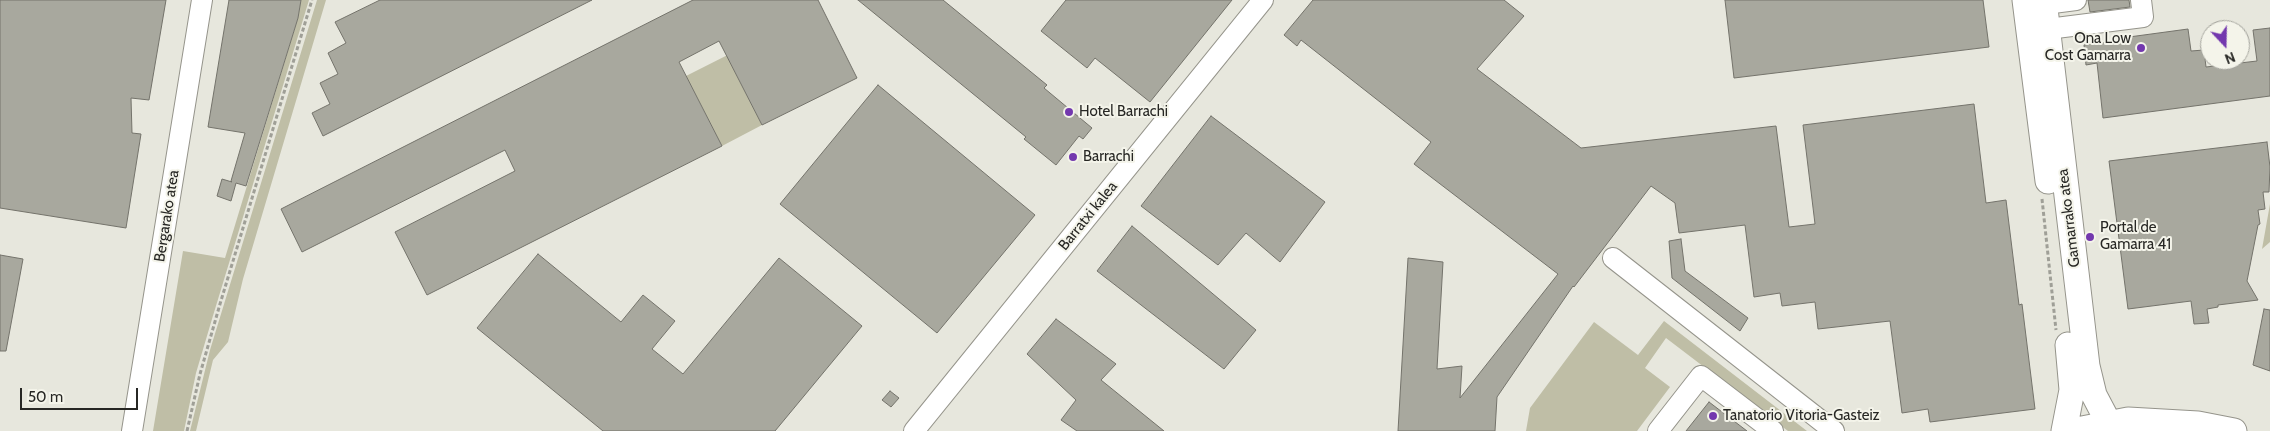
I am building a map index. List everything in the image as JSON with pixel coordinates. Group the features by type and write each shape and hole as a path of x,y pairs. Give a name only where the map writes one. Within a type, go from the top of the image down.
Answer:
{"main road":[{"name":"Gamarrako atea","path":"2038,1 2048,29 2087,366 2094,395 2111,427"},
{"name":"Gamarrako atea","path":"2038,1 2072,374 2071,401 2064,431"},
{"path":"2072,431 2111,427 2128,420 2165,421 2234,431"}],"street":[{"name":"Bergarako atea","path":"132,431 202,0"},
{"name":"Barratxi kalea","path":"914,431 1263,0"},
{"path":"2038,1 2076,0"},
{"path":"2048,29 2144,17 2141,0"},
{"path":"1613,258 1834,431"},
{"path":"1658,431 1701,376 1773,431"}],"path":[{"path":"187,431 200,374 220,304 312,0"},
{"path":"2041,194 2057,337"}],"green space":[{"path":"301,0 309,0 196,373 184,431 153,431 183,251 225,258 298,18"},
{"path":"317,0 326,0 243,279 228,342 213,360 196,431 190,431 210,350"},
{"path":"789,24 730,62 762,125 722,146 686,76"},
{"path":"2270,204 2270,242 2262,249"},
{"path":"1664,321 1807,431 1788,431 1666,338 1645,368 1670,387 1637,431 1526,431 1530,408 1594,322 1638,355"}],"building":[{"path":"0,0 166,0 149,100 131,98 132,133 141,134 126,228 0,208"},
{"path":"229,0 301,0 298,18 246,186 236,183 231,201 217,196 222,179 232,182 245,133 208,127"},
{"path":"380,0 592,0 323,136 312,113 330,104 320,83 338,74 328,53 346,43 335,22"},
{"path":"693,0 818,0 857,78 762,125 719,41 679,62 722,146 427,295 395,232 515,171 505,150 302,252 281,209"},
{"path":"858,0 943,0 1047,85 1044,88 1092,128 1083,139 1079,136 1056,165 1024,139 1026,137"},
{"path":"1066,0 1232,0 1150,102 1095,58 1087,68 1041,31"},
{"path":"1313,0 1504,0 1524,16 1477,69 1581,148 1776,126 1789,227 1815,224 1803,125 1974,104 1986,203 2006,200 2019,305 2022,304 2035,409 1930,422 1928,409 1902,413 1890,321 1818,329 1815,302 1782,306 1780,293 1754,297 1745,225 1679,233 1675,203 1651,186 1573,286 1497,397 1495,431 1398,431 1408,258 1443,262 1437,369 1462,366 1460,398 1558,274 1414,164 1431,142 1301,40 1297,46 1284,35"},
{"path":"1725,0 1983,0 1989,47 1734,78"},
{"path":"2088,0 2129,0 2130,7 2090,12"},
{"path":"2270,28 2270,96 2103,118 2097,63 2086,65 2084,45 2129,40 2129,37 2188,29 2191,51 2200,50 2200,70 2250,70 2250,62 2257,61 2253,30"},
{"path":"878,85 1035,215 937,333 780,204"},
{"path":"1211,116 1325,202 1280,262 1246,233 1218,265 1141,206"},
{"path":"2267,142 2270,167 2269,192 2263,192 2265,209 2258,210 2260,224 2258,225 2247,281 2258,300 2218,305 2218,307 2207,309 2209,323 2194,324 2191,301 2128,309 2109,161"},
{"path":"1132,226 1256,330 1224,369 1097,271"},
{"path":"1681,239 1685,271 1748,318 1740,331 1672,278 1669,241"},
{"path":"538,254 621,322 643,295 675,321 652,349 683,374 779,258 862,326 775,431 603,431 477,328"},
{"path":"0,255 23,259 6,351 0,351"},
{"path":"2264,309 2270,310 2270,371 2253,365"},
{"path":"1056,319 1116,364 1101,380 1164,431 1077,431 1061,420 1076,400 1027,354"},
{"path":"890,391 899,398 891,407 882,400"},
{"name":"Tanatorio Vitoria-Gasteiz","path":"1709,402 1747,431 1686,431"}],"place":[{"name":"Ona Low Cost Gamarra","path":"2141,48"},
{"name":"Hotel Barrachi","path":"1069,112"},
{"name":"Barrachi","path":"1073,157"},
{"name":"Portal de Gamarra 41","path":"2090,237"},
{"name":"Tanatorio Vitoria-Gasteiz","path":"1713,416"}]}
